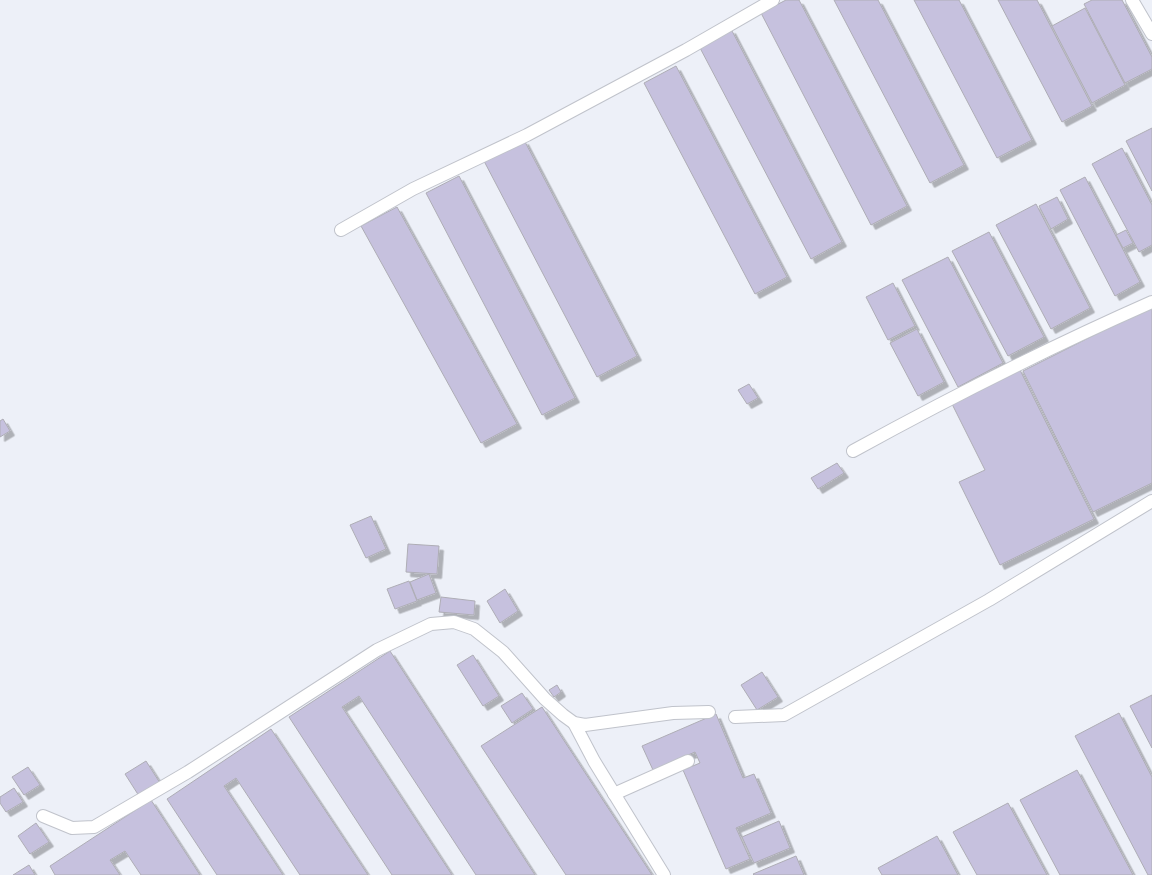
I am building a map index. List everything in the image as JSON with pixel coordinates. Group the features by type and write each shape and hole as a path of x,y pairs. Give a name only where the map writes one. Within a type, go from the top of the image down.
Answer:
{"lane":[{"path":"341,230 413,189 527,135 686,50 773,0"},
{"path":"1132,0 1152,34"},
{"path":"853,451 931,408 1088,330 1152,302"},
{"path":"735,717 784,716 989,600 1152,501"},
{"path":"42,816 72,828 94,827 188,772 377,650 431,624 454,622 474,630 503,652 545,699 574,722 585,725 673,713 709,712"},
{"path":"574,722 594,762 664,875"},
{"path":"614,794 688,761"}],"building":[{"path":"786,0 799,0 907,206 871,225 761,13"},
{"path":"834,0 878,0 964,165 930,183"},
{"path":"914,0 959,0 1032,140 997,158"},
{"path":"998,0 1037,0 1092,106 1062,122"},
{"path":"1092,0 1122,0 1152,57 1152,69 1125,83 1084,4"},
{"path":"1085,8 1125,85 1092,103 1052,26"},
{"path":"731,29 842,242 811,259 699,46"},
{"path":"676,66 787,277 755,294 644,83"},
{"path":"1152,128 1152,191 1126,141"},
{"path":"524,140 637,356 597,377 484,161"},
{"path":"1122,148 1152,205 1152,245 1139,252 1092,164"},
{"path":"459,176 575,398 542,415 426,193"},
{"path":"1085,177 1140,282 1115,296 1060,190"},
{"path":"1057,197 1068,219 1051,229 1039,206"},
{"path":"1036,204 1090,308 1051,329 996,225"},
{"path":"397,207 517,424 481,443 361,226"},
{"path":"1126,230 1133,243 1123,248 1116,235"},
{"path":"989,232 1044,337 1008,356 952,251"},
{"path":"948,257 1003,363 958,387 902,280"},
{"path":"893,283 915,326 888,340 866,297"},
{"path":"1152,306 1152,483 1093,512 1023,371"},
{"path":"917,329 944,382 918,396 890,343"},
{"path":"1019,368 1094,519 1000,565 959,482 985,470 951,402"},
{"path":"749,384 758,398 747,404 738,390"},
{"path":"3,419 10,431 0,437 0,421"},
{"path":"837,463 844,473 818,489 811,478"},
{"path":"371,516 386,549 366,558 350,525"},
{"path":"408,544 439,546 437,574 406,572"},
{"path":"429,574 436,593 417,600 410,582"},
{"path":"409,581 417,601 395,609 387,589"},
{"path":"505,589 518,611 500,623 487,601"},
{"path":"441,597 475,601 474,615 439,612"},
{"path":"390,651 535,875 476,875 359,696 342,707 452,875 392,875 289,717"},
{"path":"473,655 499,696 483,706 457,665"},
{"path":"762,672 778,697 757,710 741,685"},
{"path":"557,685 561,692 554,697 549,690"},
{"path":"522,693 533,709 512,723 501,706"},
{"path":"1152,695 1152,748 1130,706"},
{"path":"542,707 652,875 566,875 481,746"},
{"path":"1119,713 1152,777 1152,875 1148,875 1075,736"},
{"path":"716,714 743,778 754,774 771,813 736,828 750,859 726,869 683,770 700,763 695,752 653,770 642,746"},
{"path":"271,729 368,875 300,875 236,778 224,786 283,875 217,875 167,799"},
{"path":"146,761 160,783 139,796 125,774"},
{"path":"28,767 40,785 24,795 12,777"},
{"path":"1077,770 1133,875 1060,875 1020,800"},
{"path":"14,788 23,802 6,812 0,803 0,797"},
{"path":"151,800 200,875 141,875 125,851 110,860 120,875 55,875 50,866"},
{"path":"1008,803 1047,875 977,875 953,832"},
{"path":"779,821 790,848 754,863 742,837"},
{"path":"36,823 49,842 30,854 18,836"},
{"path":"937,836 958,875 882,875 878,868"},
{"path":"796,856 804,875 753,874"},
{"path":"29,865 35,875 13,875"}]}
